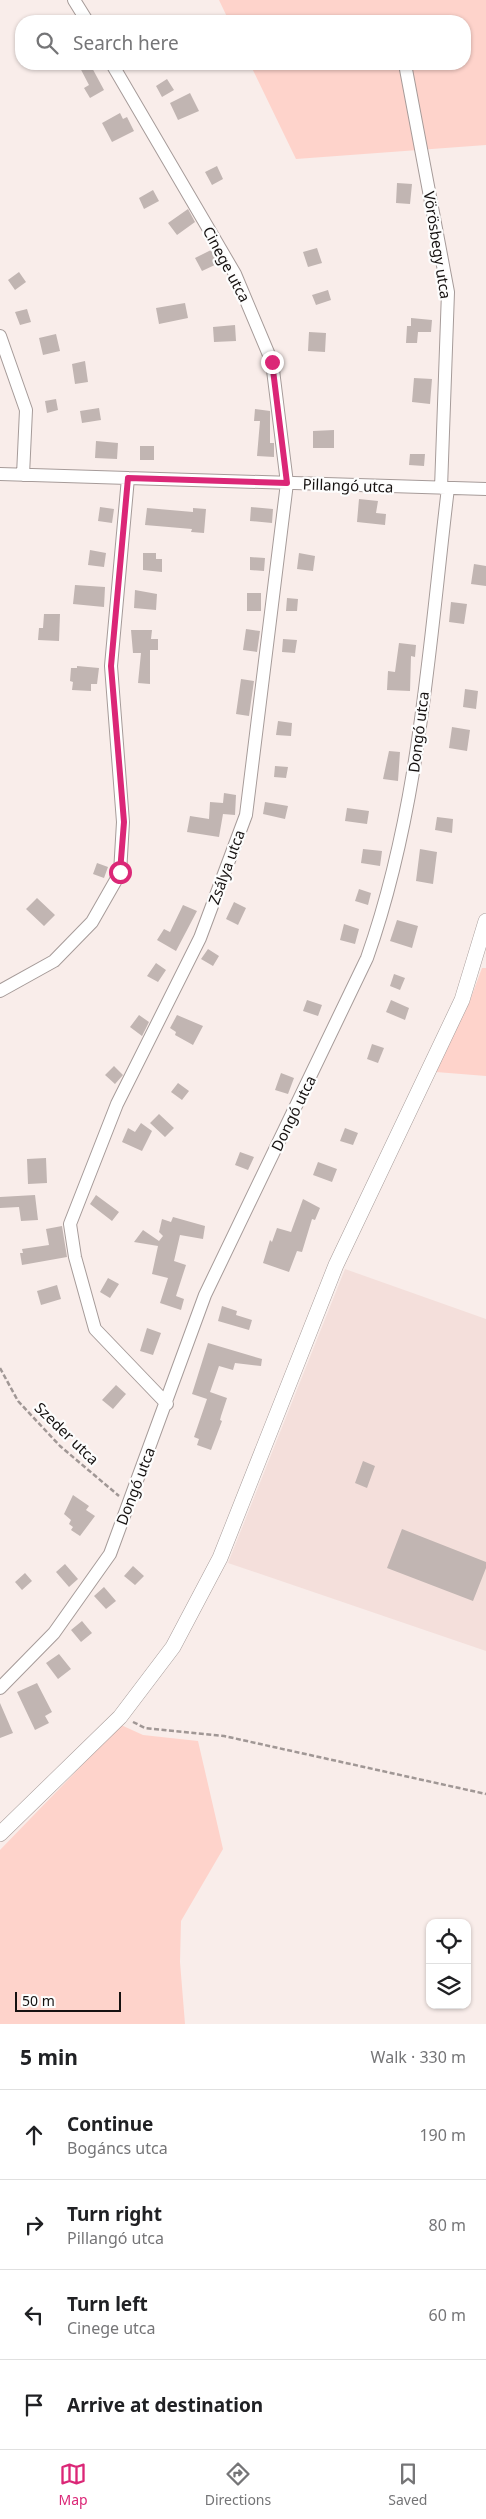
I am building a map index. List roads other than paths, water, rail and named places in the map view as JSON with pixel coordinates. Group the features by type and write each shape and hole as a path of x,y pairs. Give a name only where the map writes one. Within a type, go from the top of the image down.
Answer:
{"street":[{"path":"74,0 83,15"},
{"name":"Cinege utca","path":"115,70 239,282 272,362 287,483"},
{"name":"Vörösbegy utca","path":"406,70 448,292 445,488"},
{"path":"0,336 26,410 23,475"},
{"name":"Pillangó utca","path":"0,474 486,489"},
{"path":"0,992 54,961 92,922 120,872 124,822 111,666 128,478"},
{"name":"Zsálya utca","path":"166,1404 95,1329 74,1257 70,1224 117,1104 200,938 246,815 287,483"},
{"name":"Dongó utca","path":"0,1688 54,1632 110,1554 205,1296 367,958 385,907 409,804 445,488"},
{"path":"0,1834 120,1717 174,1647 220,1558 336,1265 462,1000 486,921"}]}
